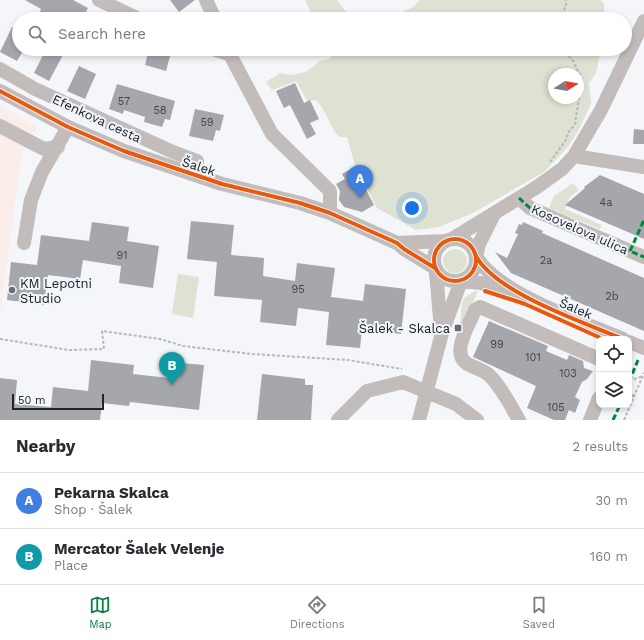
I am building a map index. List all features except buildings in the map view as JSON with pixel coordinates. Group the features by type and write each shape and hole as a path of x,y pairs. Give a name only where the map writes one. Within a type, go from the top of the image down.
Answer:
{"street":[{"path":"99,0 124,12"},
{"path":"206,0 212,12"},
{"path":"632,46 644,21"},
{"path":"230,56 272,134 330,191 330,213"},
{"path":"442,333 439,315 440,297 434,255 437,249 449,240 494,214 551,177 574,156 601,110 627,56"},
{"name":"Efenkova cesta","path":"0,69 35,89 173,152 197,161"},
{"name":"Šalek","path":"0,92 68,127 124,151 222,184 300,203 330,213 397,243"},
{"path":"0,126 44,149 58,147"},
{"path":"24,243 31,200 42,172 58,147 68,127"},
{"path":"169,167 173,152"},
{"path":"574,156 644,167"},
{"name":"Kosovelova ulica","path":"519,198 530,208 644,257"},
{"path":"419,420 442,333 461,281 467,278 475,269 479,244 494,214"},
{"path":"397,243 449,240 465,241 474,250 485,270 521,295"},
{"path":"397,243 435,268 443,278 449,281 477,282 510,294 521,295"},
{"name":"Šalek","path":"521,295 616,336"},
{"path":"519,420 500,388 489,375 466,363 461,358 460,347 475,310 480,307 596,358"},
{"path":"632,343 644,348"},
{"path":"338,420 367,391 381,386 403,382 427,390 456,404 477,420"},
{"path":"590,420 596,405"}],"path":[{"path":"563,12 566,6 566,0"},
{"path":"547,166 566,140 568,133 575,124 582,79 572,58 569,56"},
{"path":"0,338 69,350 104,349 102,331 160,339 183,346 348,360 388,365 404,369"},
{"path":"632,380 643,374"},
{"path":"624,420 643,374"}],"shaded area":[{"path":"0,106 37,127 22,153 0,313"}],"green space":[{"path":"305,0 337,0 346,12 311,12"},
{"path":"420,0 601,0 604,4 604,12 402,12 413,7"},
{"path":"330,56 600,56 596,73 589,83 591,104 578,131 568,147 544,172 473,213 439,227 416,230 377,208 355,165 347,137 339,137 320,104 316,100 307,101 296,81 272,90 266,82 280,73 292,75 306,72 320,61 331,58"},
{"path":"573,183 579,190 570,197 565,209 602,225 600,229 549,208 554,196"},
{"path":"455,249 464,252 467,261 464,270 455,273 446,270 443,261 446,252"},
{"path":"178,274 199,277 193,318 172,314"},
{"path":"475,291 478,291 463,324 460,323 464,298"}],"marked path":[{"path":"519,198 530,208 644,257"},
{"path":"630,251 644,220"},
{"path":"632,375 638,360"},
{"path":"613,420 619,408"}],"cycle path":[{"path":"0,91 68,127 124,151 222,184 300,203 330,213 397,243 435,268"},
{"path":"451,239 459,239 467,242 473,248 476,260 473,272 467,278 459,281 451,281 443,278 437,272 434,264 434,256 437,248 443,242 451,239"},
{"path":"476,256 486,269 502,282 521,294 564,315 616,336"},
{"path":"485,291 525,304 596,336"}],"place":[{"name":"Pekarna Skalca","path":"360,198"},
{"name":"KM Lepotni Studio","path":"12,290"},
{"name":"Šalek - Skalca","path":"458,328"},
{"name":"Mercator Šalek Velenje","path":"172,385"}]}
